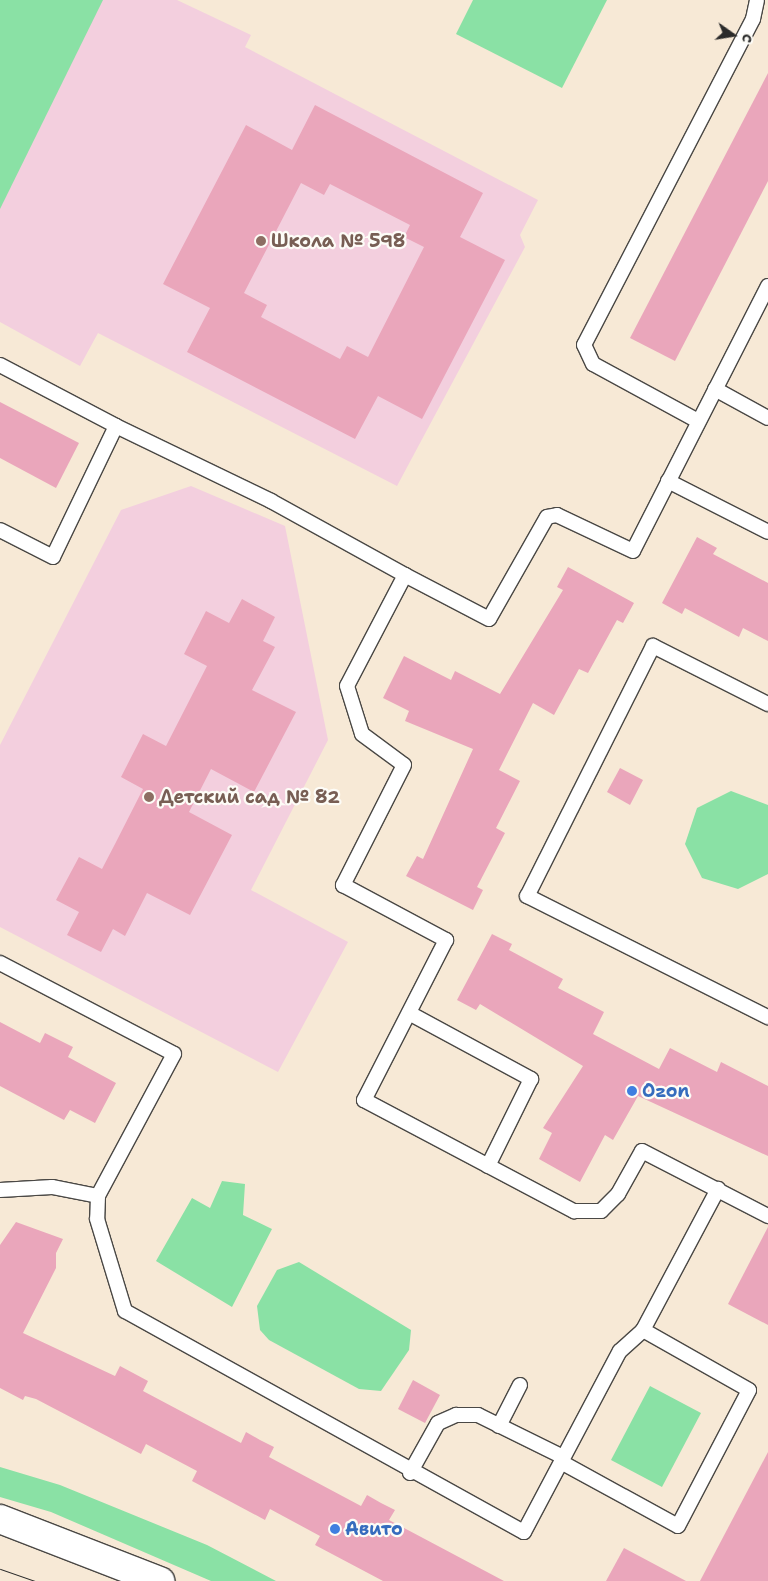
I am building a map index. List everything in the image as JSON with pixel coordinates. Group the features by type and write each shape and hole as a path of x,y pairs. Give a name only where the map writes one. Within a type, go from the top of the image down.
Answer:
{"street":[{"path":"0,1519 160,1581"}],"lane":[{"path":"698,421 593,364 584,345 753,18 756,0"},
{"path":"0,365 116,426 271,501 405,575 490,619 547,517 557,515 633,551 768,286"},
{"path":"715,389 768,418"},
{"path":"0,530 54,557 116,426"},
{"path":"668,481 768,532"},
{"path":"405,575 347,686 362,734 404,765 343,885 446,940 364,1100 574,1211 602,1211 618,1194 642,1151 768,1216"},
{"path":"768,704 653,646 527,896 768,1017"},
{"path":"0,963 174,1054 98,1196 97,1219 125,1311 410,1473 524,1532 620,1351 643,1330 718,1190"},
{"path":"409,1013 531,1079 488,1166"},
{"path":"0,1190 52,1187 98,1196"},
{"path":"410,1473 438,1423 456,1415 478,1415 678,1526 749,1390 643,1330"},
{"path":"499,1426 520,1385"}],"shaded area":[{"name":"Школа № 598","path":"0,0 177,0 251,35 245,47 538,200 520,235 525,247 397,486 98,333 80,366 0,322"},
{"name":"Детский сад № 82","path":"191,486 285,526 328,740 251,890 348,942 278,1072 0,927 0,745 121,510"}],"green space":[{"path":"0,0 103,0 0,209"},
{"path":"473,0 607,0 562,88 456,34"},
{"path":"731,791 768,805 768,874 738,889 702,878 685,844 697,808"},
{"path":"222,1181 245,1184 243,1215 272,1229 232,1307 156,1261 192,1198 210,1208"},
{"path":"299,1262 411,1330 409,1350 381,1391 359,1389 269,1340 260,1330 257,1306 277,1270"},
{"path":"650,1386 701,1413 662,1487 611,1460"},
{"path":"0,1467 60,1485 207,1545 276,1581 211,1581 51,1512 0,1497"}],"building":[{"path":"768,73 768,181 675,361 630,338"},
{"path":"315,105 483,193 460,237 505,260 422,419 378,396 355,439 187,352 210,308 163,284 246,125 292,150","holes":["301,183 324,195 330,184 410,225 404,237 424,247 368,357 347,346 340,359 261,317 267,305 244,293"]},
{"path":"0,402 79,443 56,488 0,458"},
{"path":"697,537 717,548 713,554 768,583 768,641 743,628 739,637 685,608 682,614 662,603"},
{"path":"568,567 634,603 623,623 617,620 588,673 579,669 554,715 533,703 499,770 520,781 496,828 505,833 477,887 483,890 473,910 406,876 417,856 423,859 473,749 405,721 409,711 383,698 404,656 451,680 455,671 500,694 563,590 557,587"},
{"path":"242,599 275,617 263,641 275,647 252,690 296,712 254,792 211,769 189,812 232,835 190,915 147,893 125,936 113,929 101,952 67,935 79,912 56,900 79,857 102,869 143,789 121,777 143,734 166,746 207,666 184,654 206,611 229,623"},
{"path":"620,768 643,780 630,805 607,792"},
{"path":"492,934 512,944 509,950 563,979 558,988 604,1012 593,1034 659,1069 670,1048 717,1072 721,1062 768,1086 768,1156 638,1096 613,1140 605,1135 580,1182 539,1159 552,1133 543,1128 583,1066 480,1004 476,1010 457,1000"},
{"path":"0,1022 40,1043 45,1033 73,1047 68,1057 116,1083 95,1123 70,1110 64,1120 0,1086"},
{"path":"16,1222 63,1239 56,1253 56,1268 23,1333 115,1376 120,1366 148,1381 143,1391 241,1443 246,1432 274,1447 269,1457 361,1506 367,1495 395,1510 389,1520 504,1581 383,1581 315,1545 320,1536 270,1509 265,1520 192,1481 197,1471 146,1444 141,1454 36,1399 25,1396 23,1400 0,1388 0,1245"},
{"path":"768,1227 768,1325 728,1304"},
{"path":"413,1380 440,1395 425,1423 398,1409"},
{"path":"768,1452 768,1581 700,1581"},
{"path":"624,1548 686,1581 606,1581"}],"tram line":[{"path":"0,1569 35,1581"}],"place":[{"name":"Школа № 598","path":"261,241"},
{"name":"Детский сад № 82","path":"149,797"},
{"name":"Ozon","path":"632,1091"},
{"name":"Авито","path":"335,1529"}]}
